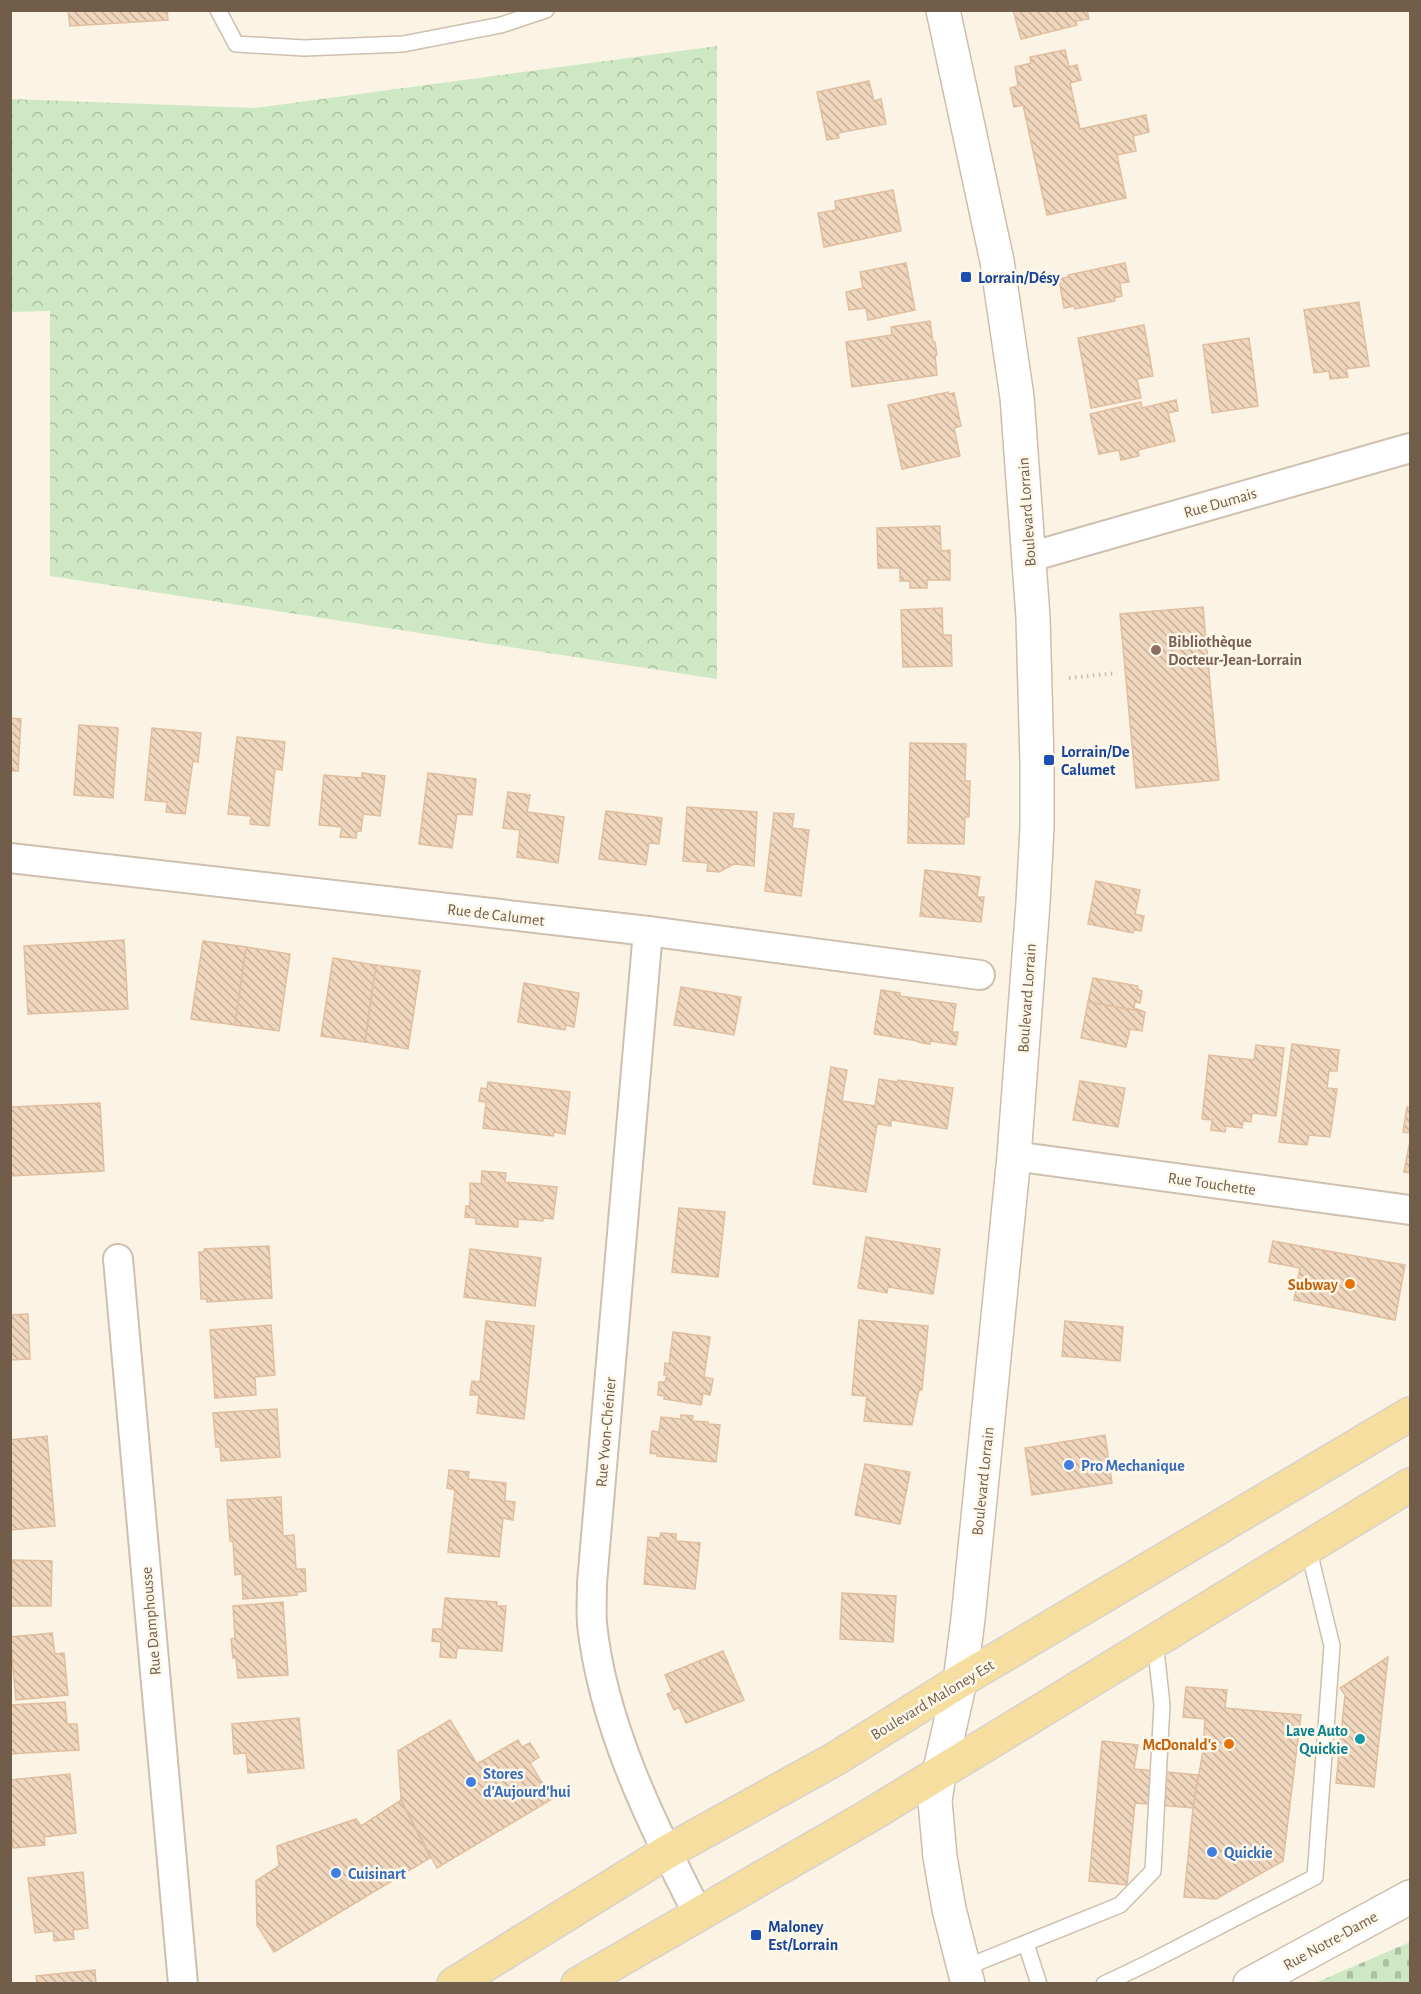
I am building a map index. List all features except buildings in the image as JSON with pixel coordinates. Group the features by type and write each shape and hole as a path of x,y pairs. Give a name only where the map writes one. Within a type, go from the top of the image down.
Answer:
{"main road":[{"name":"Boulevard Lorrain","path":"943,10 997,261 1017,397 1029,557 1035,681 1036,838 1028,985 1014,1156 968,1619 960,1681 935,1801 940,1857 949,1909 966,1976"},
{"name":"Boulevard Maloney Est","path":"454,1983 666,1852 835,1758 960,1681 1410,1414"},
{"path":"578,1983 939,1774 1410,1485"},
{"name":"Rue Notre-Dame","path":"1250,1983 1410,1897"}],"street":[{"name":"Rue Dumais","path":"1029,557 1410,448"},
{"name":"Rue de Calumet","path":"10,858 648,931 980,975"},
{"name":"Rue Yvon-Chénier","path":"648,931 593,1571 592,1622 606,1698 620,1743 666,1852 698,1914"},
{"name":"Rue Touchette","path":"1014,1156 1410,1210"},
{"name":"Rue Damphousse","path":"118,1259 183,1983"}],"lane":[{"path":"218,10 236,44 304,48 404,44 501,25 546,10"},
{"path":"1104,1983 1148,1963 1315,1877 1332,1646 1308,1547"},
{"path":"966,1976 1026,1944 1120,1905 1153,1870 1162,1705 1155,1641"},
{"path":"1026,1944 1039,1983"}],"path":[{"path":"1035,681 1118,673"}],"green space":[{"path":"717,46 717,679 50,576 50,311 11,312 11,99 255,108"},
{"path":"1410,1942 1410,1983 1315,1983"}],"place":[{"name":"Lorrain/Désy","path":"966,277"},
{"name":"Bibliothèque Docteur-Jean-Lorrain","path":"1156,650"},
{"name":"Lorrain/De Calumet","path":"1049,760"},
{"name":"Subway","path":"1350,1284"},
{"name":"Pro Mechanique","path":"1069,1465"},
{"name":"Lave Auto Quickie","path":"1360,1739"},
{"name":"McDonald's","path":"1229,1744"},
{"name":"Stores d'Aujourd'hui","path":"471,1782"},
{"name":"Quickie","path":"1212,1852"},
{"name":"Cuisinart","path":"336,1873"},
{"name":"Maloney Est/Lorrain","path":"756,1935"}]}
